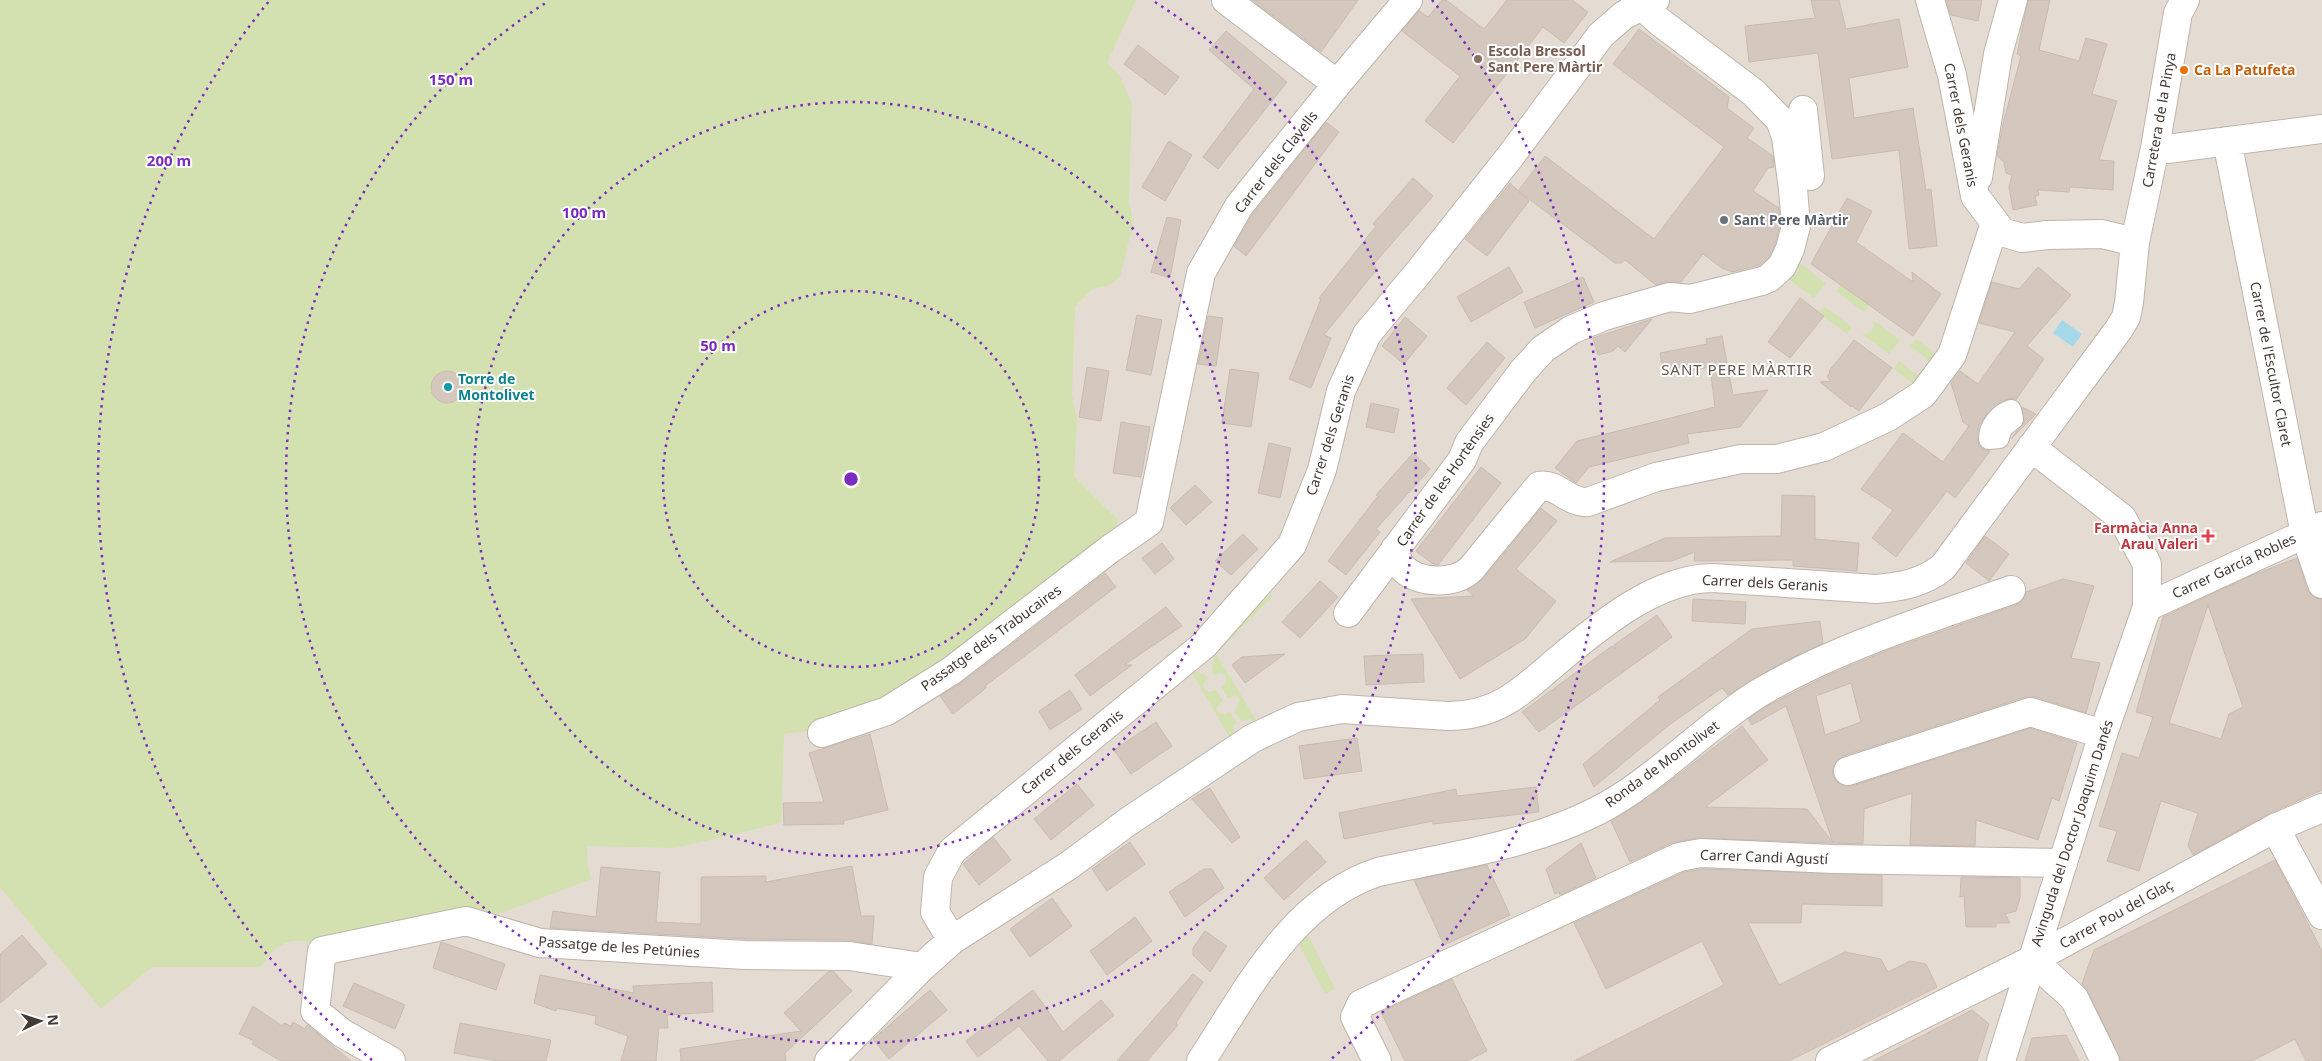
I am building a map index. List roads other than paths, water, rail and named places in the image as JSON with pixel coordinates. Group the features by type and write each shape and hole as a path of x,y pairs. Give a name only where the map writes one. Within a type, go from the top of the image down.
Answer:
{"street":[{"path":"1226,0 1336,84"},
{"name":"Carrer dels Clavells","path":"1149,522 1201,273 1239,206 1336,84 1408,0"},
{"name":"Carrer dels Geranis","path":"1930,0 1952,75 1975,196 2002,232 2022,238 2088,233 2102,234 2135,242"},
{"path":"1975,196 1998,54 2013,0"},
{"name":"Carrer dels Geranis","path":"952,940 935,912 938,877 952,851 1204,645 1292,545 1322,470 1341,391 1367,334 1509,158 1602,35 1624,15 1644,2"},
{"name":"Carrer de les Hortènsies","path":"1644,2 1660,22 1754,93 1767,104 1780,120 1788,150 1796,226"},
{"name":"Carretera de la Pinya","path":"2135,242 2155,148 2181,4"},
{"name":"Carrer de les Hortènsies","path":"1802,110 1811,188 1796,226 1788,257 1782,266 1769,278 1742,287 1686,299 1670,297 1604,316 1571,330 1543,349 1523,371 1469,443 1462,460 1395,549 1400,566 1415,576 1436,580 1459,577 1471,569 1539,486 1547,485 1578,502 1588,502 1656,477 1741,459 1765,460 1799,454 1824,446 1888,417 1928,389 1952,355 1995,222"},
{"path":"2155,148 2167,149 2322,129"},
{"name":"Carrer de l'Escultor Claret","path":"2227,141 2313,530 2322,584"},
{"path":"1959,608 1943,567 2119,329 2126,317 2135,242"},
{"name":"Avinguda del Doctor Joaquim Danés","path":"2000,1061 2103,734 2147,607 2147,564 2122,518 2031,447"},
{"name":"Passatge dels Trabucaires","path":"822,733 886,711 951,671 1110,549 1149,522"},
{"name":"Carrer García Robles","path":"2147,607 2313,530"},
{"path":"1348,613 1395,549"},
{"name":"Carrer dels Geranis","path":"829,1061 922,967 952,940 1068,866 1129,821 1243,744 1291,720 1342,708 1448,716 1462,716 1479,712 1508,700 1527,688 1605,622 1630,606 1668,588 1693,579 1713,578 1876,589 1892,588 1929,578 1943,567"},
{"name":"Ronda de Montolivet","path":"1201,1061 1250,984 1292,930 1322,903 1346,886 1362,877 1378,872 1529,837 1596,812 1624,794 1758,694 1782,681 1833,656 2011,590"},
{"path":"1848,771 2030,712 2103,734"},
{"name":"Carrer Pou del Glaç","path":"1830,1061 2032,960 2275,828 2322,808"},
{"path":"2275,828 2322,916"},
{"name":"Carrer Candi Agustí","path":"1377,1061 1355,1017 1361,1004 1679,857 1701,853 1833,859 2063,863"},
{"name":"Passatge de les Petúnies","path":"391,1061 342,1033 315,1011 322,951 466,921 540,943 746,955 849,956 922,967"},
{"path":"2032,960 2074,998 2105,1061"}],"water":[{"path":"2062,320 2082,334 2073,347 2053,333"}],"place":[{"name":"Escola Bressol Sant Pere Màrtir","path":"1478,59"},
{"name":"Ca La Patufeta","path":"2184,70"},
{"name":"Sant Pere Màrtir","path":"1724,220"},
{"name":"Torre de Montolivet","path":"448,387"},
{"name":"Farmàcia Anna Arau Valeri","path":"2208,536"}],"district":[{"name":"SANT PERE MÀRTIR","path":"1737,370"}]}
